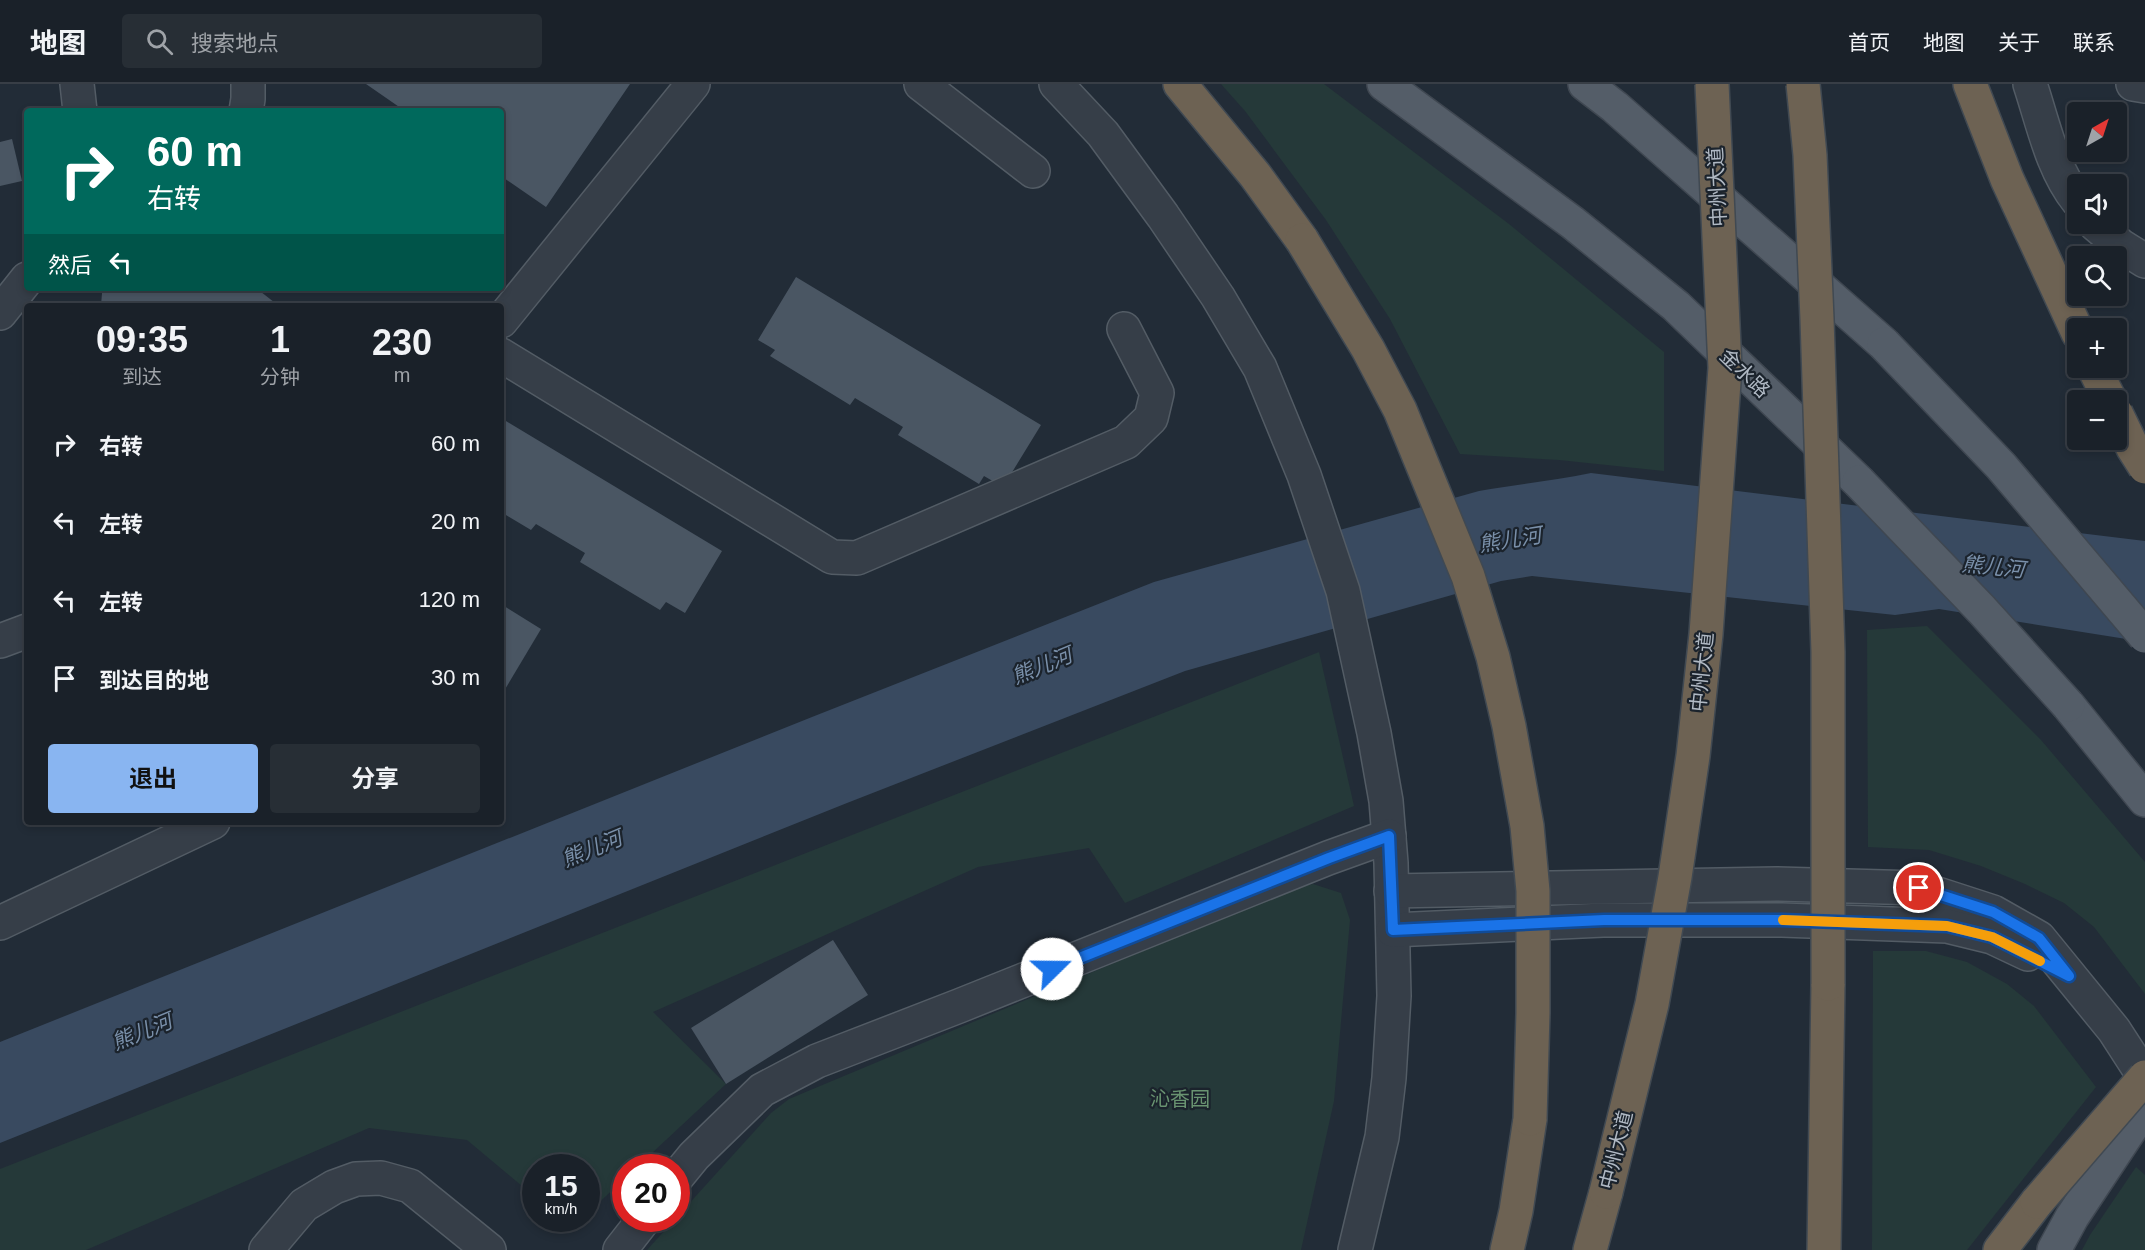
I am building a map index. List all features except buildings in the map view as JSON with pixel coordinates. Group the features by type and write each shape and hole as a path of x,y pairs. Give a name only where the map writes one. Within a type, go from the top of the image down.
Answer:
{"highway":[{"path":"1180,84 1255,175 1302,240 1368,349 1400,410 1468,576 1493,657 1509,726 1527,826 1533,891 1530,1119 1516,1211 1507,1250"},
{"name":"中州大道","path":"1590,1250 1652,1004 1675,877 1693,756 1706,634 1725,368 1712,84"},
{"path":"1803,84 1810,155 1817,307 1828,652 1828,984 1824,1250"},
{"path":"1970,84 2007,179 2071,318"},
{"path":"2127,436 2145,466"},
{"path":"2000,1250 2037,1202 2145,1077"},
{"path":"1596,1250 1606,1192"}],"main road":[{"name":"金水路","path":"1384,84 1573,223 1676,306 1859,482 1982,610 2068,705 2145,800"},
{"path":"1585,84 1624,115 1884,344 2001,466 2145,636"},
{"path":"2054,1250 2072,1217 2145,1107"}],"street":[{"path":"77,84 80,108"},
{"path":"246,108 248,84"},
{"path":"504,317 693,84"},
{"path":"921,84 1033,171"},
{"path":"1056,84 1102,134 1163,216 1218,297 1260,368 1304,475 1343,591 1374,733 1386,801 1393,930 1394,996 1389,1078 1382,1137 1355,1250"},
{"path":"2030,84 2052,151 2067,185"},
{"path":"2133,84 2145,86"},
{"path":"2107,234 2145,261"},
{"path":"0,313 24,283"},
{"path":"504,357 832,557 857,558 1125,442 1151,418 1157,393 1124,328"},
{"path":"0,641 24,631"},
{"path":"4,916 206,825"},
{"path":"690,1161 762,1090 817,1061 1317,862 1389,836"},
{"path":"1392,891 1776,884 1919,888 1993,912 2039,938 2114,1030 2145,1077"},
{"path":"1393,930 1604,920 1782,920 1947,926 1992,937 2069,976"},
{"path":"266,1250 304,1205 334,1187 356,1179 381,1178 410,1186 489,1250"},
{"path":"620,1250 634,1232"}],"green space":[{"path":"1221,84 1324,84 1509,224 1664,352 1664,471 1559,460 1460,454 1390,319 1326,220 1245,111"},
{"path":"1927,626 2041,740 2145,862 2145,994 2094,927 2064,903 1981,866 1929,850 1868,847 1867,630"},
{"path":"1319,652 1354,806 1125,903 1089,848 978,867 653,1012 726,1084 651,1154 612,1154 612,1190 600,1202 600,1154 522,1154 522,1186 467,1140 369,1128 86,1250 0,1250 0,1169"},
{"name":"沁香园","path":"1313,884 1341,893 1350,920 1334,1101 1301,1250 647,1250 663,1232 690,1232 690,1202 771,1113 789,1099 1291,889"},
{"path":"1873,951 1926,951 1967,962 2007,984 2034,1006 2096,1087 1967,1250 1872,1250"},
{"path":"2136,1167 2145,1175 2145,1250 2082,1250 2090,1235"}],"water":[{"name":"熊儿河","path":"1591,473 2145,541 2145,642 1939,609 1895,615 1532,576 1501,581 1185,671 847,803 0,1143 0,1042 1154,582 1479,491"}],"slow traffic":[{"path":"1783,920 1947,926 1992,937 2040,961"}],"route":[{"path":"1052,969 1389,836 1393,930 1604,920 1782,920 1947,926 1992,937 2069,976 2039,938 1993,912 1919,888"}]}
